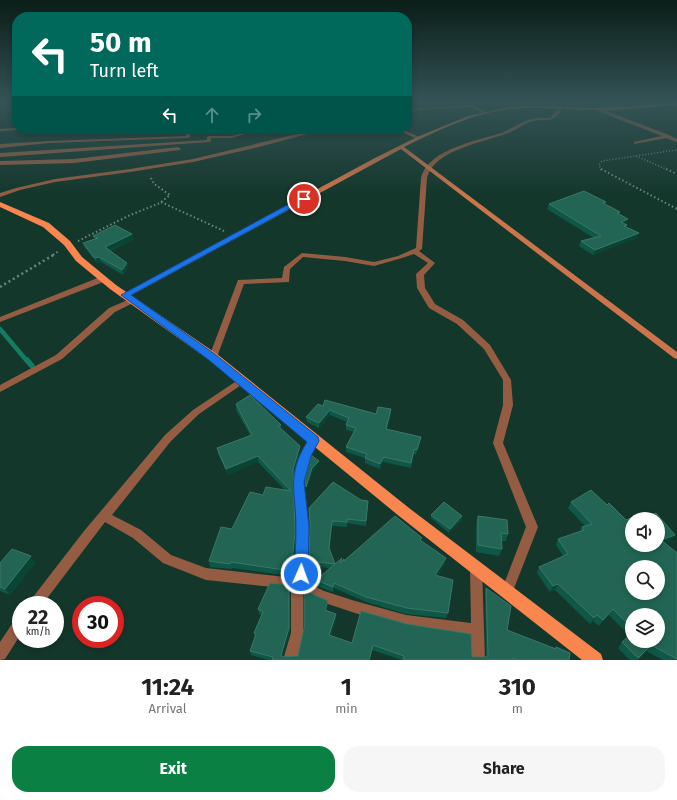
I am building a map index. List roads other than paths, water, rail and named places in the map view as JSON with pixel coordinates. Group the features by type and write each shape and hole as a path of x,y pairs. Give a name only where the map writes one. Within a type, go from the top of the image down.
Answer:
{"main road":[{"path":"129,298 236,236 401,147 433,133"},
{"path":"401,147 677,356"},
{"path":"0,204 46,225 70,246 79,259 103,279 213,357 314,441 595,660"}],"street":[{"path":"213,357 240,282 286,280 286,268 302,255 346,259 374,264 400,257 419,249 425,174 429,168 433,163 453,150 506,133"},
{"path":"658,133 677,140"},
{"path":"0,146 49,142 188,137 188,134"},
{"path":"0,155 209,141 209,137 232,137 242,134"},
{"path":"0,195 11,190 54,180 146,169 205,158 303,134"},
{"path":"410,134 419,138"},
{"path":"636,143 666,136"},
{"path":"0,164 74,161 188,148"},
{"path":"414,251 432,263 420,274 421,288 432,306 460,322 487,346 507,380 508,404 498,443 532,527 507,592"},
{"path":"0,320 103,279"},
{"path":"0,389 58,357 112,310 129,298"},
{"path":"41,596 168,438 196,412 241,381"},
{"path":"290,660 297,634 297,584 301,574 303,527 298,482 305,455 314,441"},
{"path":"104,516 137,534 167,559 206,574 297,584 322,596 406,621 476,630"},
{"path":"476,568 476,630 478,660"},
{"path":"0,654 12,636"}],"waterway":[{"path":"0,329 27,361"},
{"path":"27,360 32,366"}]}
